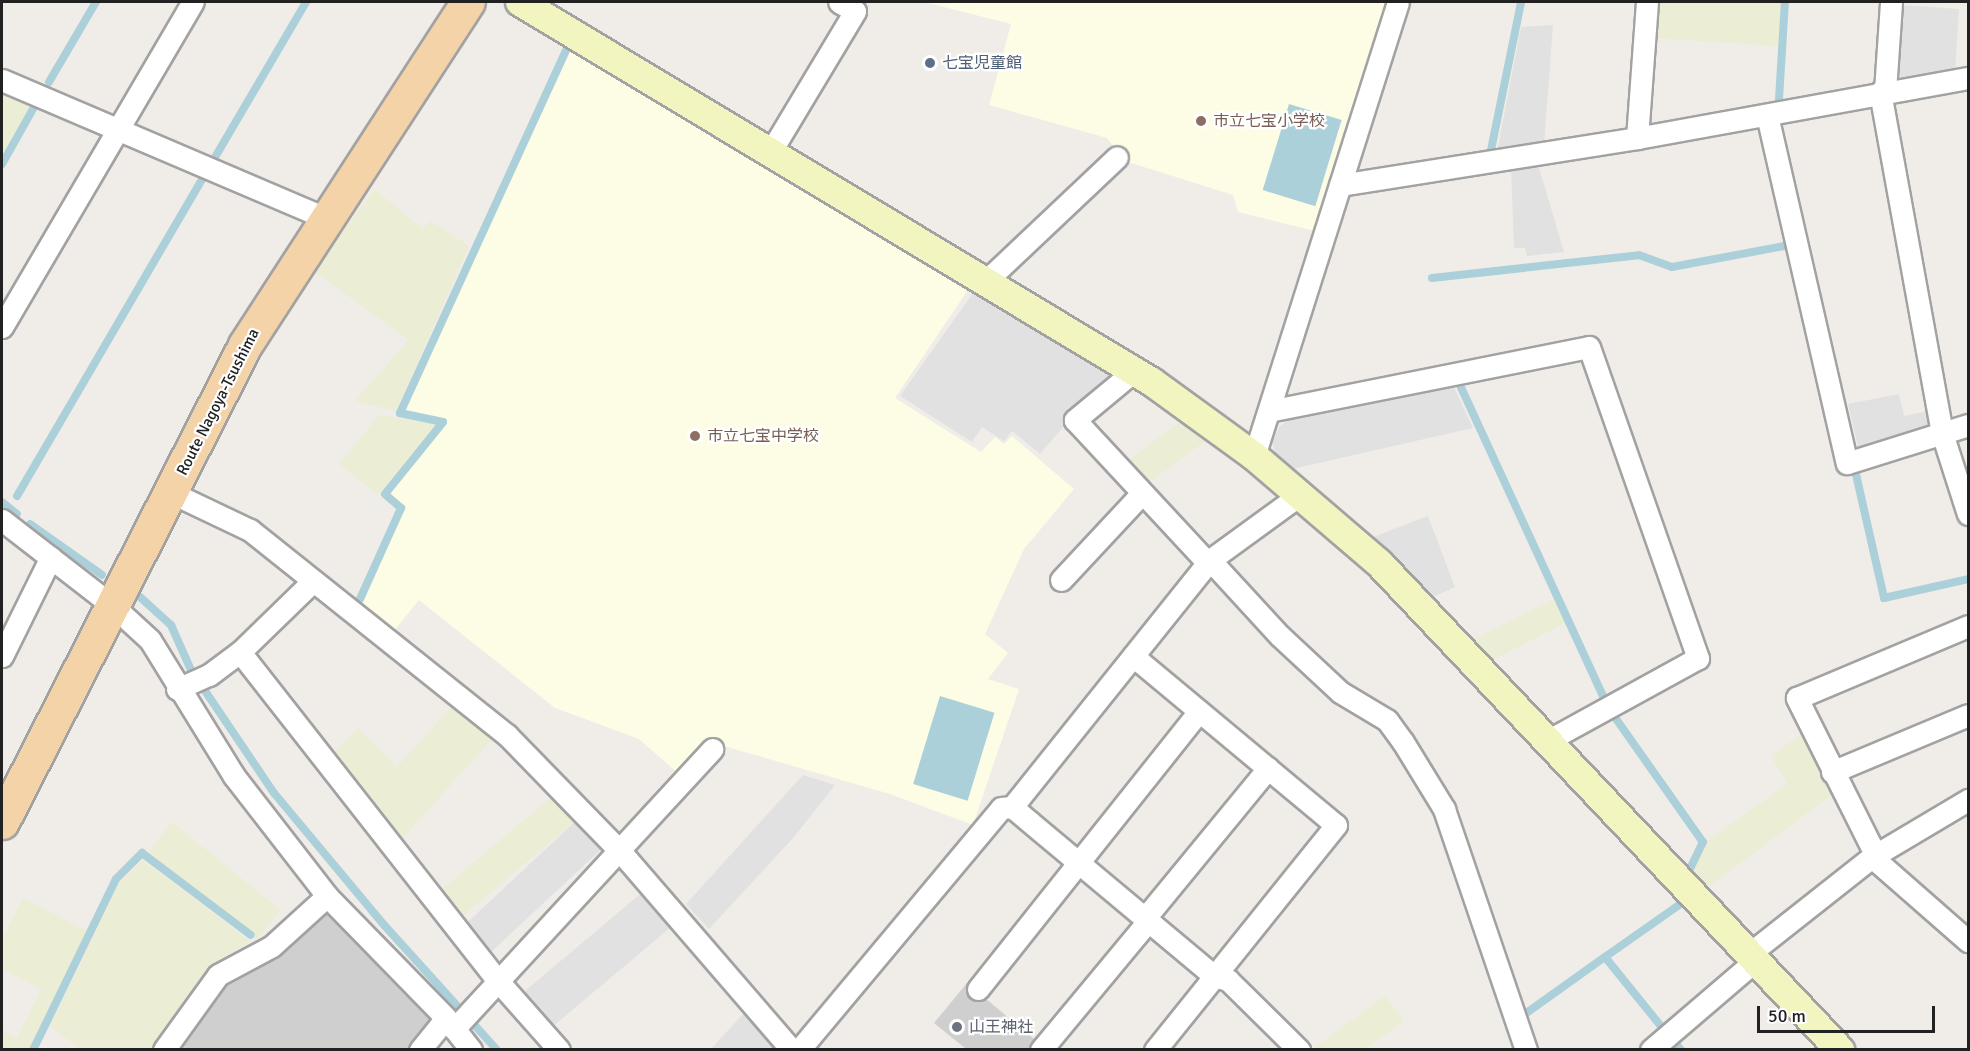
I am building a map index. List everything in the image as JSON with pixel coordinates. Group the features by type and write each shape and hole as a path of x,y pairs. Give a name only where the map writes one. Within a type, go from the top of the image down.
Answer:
{"main road":[{"name":"Route Nagoya-Tsushima","path":"2,822 172,493 244,345 468,2"}],"street":[{"path":"2,327 193,2"},
{"path":"520,2 1134,371 1254,456 1379,563 1840,1050"},
{"path":"771,151 855,11 839,2"},
{"path":"1254,456 1398,2"},
{"path":"1637,138 1647,2"},
{"path":"1891,2 1883,91 1942,433 1968,514"},
{"path":"1340,185 1637,138 1767,115 1883,91 1968,78"},
{"path":"2,80 326,218"},
{"path":"1767,115 1847,463 1968,425"},
{"path":"986,281 1117,157"},
{"path":"1269,411 1589,347 1698,658 1547,741"},
{"path":"1134,371 1076,420 1142,493 1280,636 1340,692 1387,720 1403,742 1444,809 1526,1050"},
{"path":"172,493 250,530 507,735 620,851 792,1050"},
{"path":"1061,580 1142,493"},
{"path":"1011,807 1209,561 1301,494"},
{"path":"2,520 113,606 150,640 182,687 234,776 327,896 453,1024 471,1050"},
{"path":"2,656 51,557"},
{"path":"182,687 209,675 240,652 313,581"},
{"path":"1968,626 1797,698 1874,856 1968,941"},
{"path":"240,652 498,981 559,1050"},
{"path":"1133,656 1336,825 1155,1050"},
{"path":"978,989 1199,711"},
{"path":"1833,772 1968,715"},
{"path":"420,1050 475,1007 712,749"},
{"path":"1041,1050 1268,768"},
{"path":"1651,1050 1752,957 1874,856 1968,800"},
{"path":"799,1050 1001,808 1011,807 1214,976 1228,980 1299,1050"},
{"path":"164,1050 218,975 272,946 327,896"}],"shaded area":[{"name":"市立七宝小学校","path":"924,2 1391,2 1319,232 1238,212 1233,195 1125,161 1107,138 989,105 1011,24"},
{"path":"1653,2 1781,2 1778,46 1651,38"},
{"path":"1901,5 1959,9 1955,71 1903,82 1896,77"},
{"path":"1553,25 1544,144 1497,152 1521,27"},
{"name":"市立七宝中学校","path":"569,48 970,287 895,398 981,452 995,437 1004,444 1012,436 1074,489 1024,549 985,634 1008,653 988,679 1019,689 973,825 890,794 703,740 679,774 639,739 555,708 419,600 393,632 358,605 403,508 386,494 446,421 403,410"},
{"path":"2,89 33,102 2,155"},
{"path":"1537,161 1564,252 1527,256 1525,248 1514,248 1511,167"},
{"path":"375,189 422,229 431,221 469,246 396,411 355,401 409,340 312,270"},
{"path":"975,290 1121,375 1070,419 1040,454 1012,431 1004,441 982,427 972,442 900,396"},
{"path":"1452,383 1473,428 1292,469 1277,456 1272,443 1280,426 1290,419"},
{"path":"1899,394 1904,416 1933,410 1928,429 1859,451 1848,404"},
{"path":"379,415 439,424 378,495 339,464"},
{"path":"1182,420 1208,439 1142,488 1121,466"},
{"path":"1428,516 1455,587 1429,599 1368,539"},
{"path":"1553,599 1565,623 1480,667 1467,643"},
{"path":"455,703 495,736 398,843 330,756 358,728 397,767"},
{"path":"1806,731 1837,791 1704,890 1690,875 1706,842 1787,784 1771,756"},
{"path":"803,775 835,785 794,837 709,929 686,904"},
{"path":"555,794 577,820 458,920 436,894"},
{"path":"577,820 603,848 489,954 463,926"},
{"path":"172,822 281,910 257,940 148,852"},
{"path":"143,860 251,942 221,958 151,1049 80,1049 50,1026 119,883"},
{"path":"644,891 673,925 547,1031 518,996"},
{"path":"23,898 87,931 29,1049 2,1049 2,1030 17,1038 41,989 2,969 2,940"},
{"path":"320,907 434,1024 414,1049 171,1050 223,980 258,968"},
{"name":"山王神社","path":"967,983 1040,1044 1036,1049 966,1049 934,1023"},
{"path":"1385,996 1404,1021 1365,1049 1312,1049"},
{"path":"746,1011 777,1049 710,1050"}],"water":[{"path":"1289,104 1342,120 1315,206 1263,190"},
{"path":"940,696 995,713 968,801 913,784"}],"waterway":[{"path":"49,82 96,2"},
{"path":"214,159 306,2"},
{"path":"1491,150 1521,2"},
{"path":"1779,99 1785,2"},
{"path":"360,599 401,508 385,494 443,422 400,413 566,50"},
{"path":"2,164 33,109"},
{"path":"17,496 204,176"},
{"path":"1432,278 1639,255 1672,267 1784,246"},
{"path":"1459,383 1604,698"},
{"path":"1855,470 1884,598 1968,579"},
{"path":"2,502 17,514"},
{"path":"30,524 102,575"},
{"path":"140,597 171,625 191,670 274,793 385,926 497,1050"},
{"path":"1614,716 1703,842 1689,871"},
{"path":"33,1050 116,879 142,853 251,935"},
{"path":"1660,1025 1605,957 1679,905"},
{"path":"1525,1014 1605,957"},
{"path":"1676,1044 1681,1050"}],"place":[{"name":"七宝児童館","path":"930,63"},
{"name":"市立七宝小学校","path":"1201,121"},
{"name":"市立七宝中学校","path":"695,436"},
{"name":"山王神社","path":"957,1027"}]}
